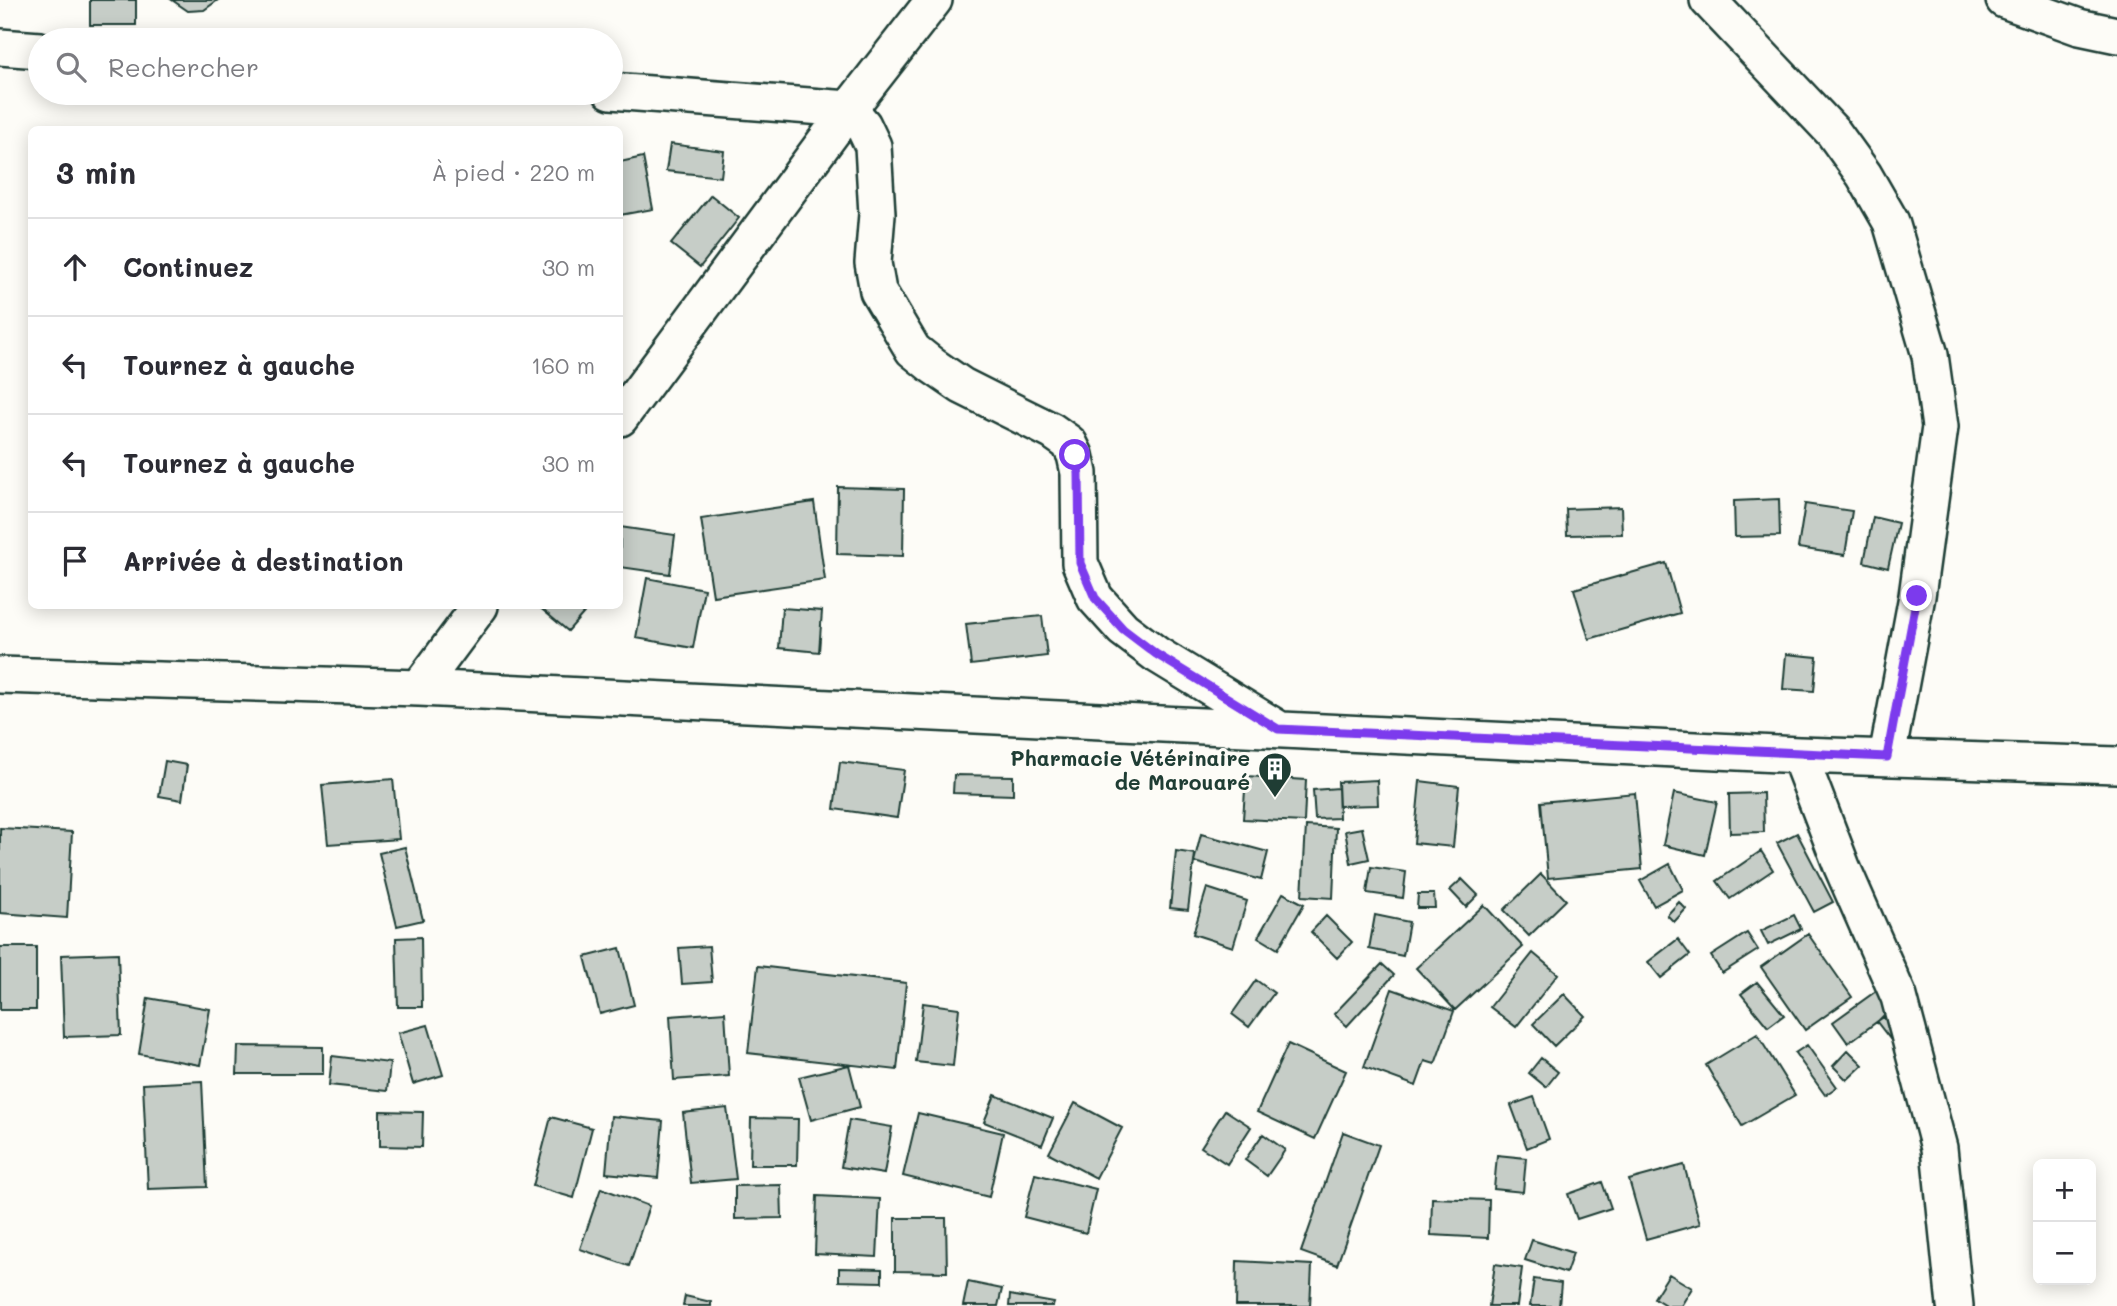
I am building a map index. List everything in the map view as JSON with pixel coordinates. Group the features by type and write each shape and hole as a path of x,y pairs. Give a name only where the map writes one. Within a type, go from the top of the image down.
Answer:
{"street":[{"path":"623,414 849,109 934,0"},
{"path":"1708,0 1833,132 1864,175 1891,222 1930,355 1940,427 1917,596 1887,757"},
{"path":"2004,0 2079,27 2117,35"},
{"path":"0,47 28,49"},
{"path":"623,92 849,109 863,125 873,146 877,214 873,263 878,291 913,350 962,386 1052,431 1069,443 1079,473 1080,563 1095,598 1123,629 1156,654 1278,729"},
{"path":"419,688 478,609"},
{"path":"0,675 419,688 1799,755 2117,765"},
{"path":"1799,755 1842,867 1899,997 1939,1148 1955,1306"}],"building":[{"path":"90,0 136,0 136,25 90,25"},
{"path":"172,0 218,0 204,10 188,11"},
{"path":"670,144 724,151 721,177 666,171"},
{"path":"643,157 653,209 623,214 623,161"},
{"path":"711,195 739,218 700,267 671,244"},
{"path":"838,487 904,489 903,556 837,554"},
{"path":"1779,499 1780,536 1735,537 1734,501"},
{"path":"814,502 825,580 713,596 701,519"},
{"path":"1805,504 1852,511 1845,555 1798,548"},
{"path":"1621,507 1622,534 1567,535 1566,509"},
{"path":"1873,517 1898,523 1888,568 1864,562"},
{"path":"623,527 675,535 670,574 623,567"},
{"path":"1666,563 1680,613 1589,639 1574,589"},
{"path":"647,578 704,589 693,648 636,638"},
{"path":"782,608 822,611 819,652 779,648"},
{"path":"542,609 587,609 568,631"},
{"path":"1042,616 1047,656 971,665 966,624"},
{"path":"1786,654 1817,657 1814,691 1783,689"},
{"path":"165,761 187,765 182,800 159,796"},
{"path":"840,762 904,770 897,818 834,809"},
{"path":"954,775 1013,776 1013,795 953,793"},
{"name":"Pharmacie Vétérinaire de Marouaré","path":"1246,776 1306,780 1304,822 1243,819"},
{"path":"393,779 399,839 328,844 322,785"},
{"path":"1377,780 1378,805 1339,806 1338,782"},
{"path":"1420,781 1459,786 1453,847 1414,843"},
{"path":"1338,788 1339,818 1315,819 1313,790"},
{"path":"1635,793 1642,869 1548,878 1541,802"},
{"path":"1674,793 1717,802 1705,855 1663,845"},
{"path":"1763,793 1764,832 1730,833 1729,794"},
{"path":"1306,826 1336,828 1333,898 1302,896"},
{"path":"0,828 72,832 67,918 0,913"},
{"path":"1362,828 1369,859 1351,863 1345,831"},
{"path":"1797,833 1833,902 1814,912 1777,843"},
{"path":"1201,834 1268,852 1261,880 1194,862"},
{"path":"405,847 423,920 397,926 379,853"},
{"path":"1176,851 1195,854 1188,910 1170,908"},
{"path":"1761,851 1773,870 1730,899 1717,881"},
{"path":"1670,864 1683,890 1654,906 1640,881"},
{"path":"1371,867 1406,872 1403,898 1367,893"},
{"path":"1541,874 1566,900 1529,936 1504,910"},
{"path":"1462,879 1478,895 1466,907 1450,890"},
{"path":"1207,888 1247,901 1233,947 1193,934"},
{"path":"1283,893 1304,904 1278,949 1258,937"},
{"path":"1418,894 1434,894 1435,908 1417,908"},
{"path":"1679,902 1686,909 1674,922 1667,915"},
{"path":"1484,905 1523,947 1455,1010 1416,968"},
{"path":"1375,915 1409,922 1403,956 1369,949"},
{"path":"1794,915 1801,929 1768,945 1761,931"},
{"path":"1326,916 1352,942 1337,958 1311,932"},
{"path":"1747,933 1758,950 1722,973 1711,956"},
{"path":"1808,934 1852,997 1805,1030 1761,967"},
{"path":"421,937 422,1007 398,1007 396,938"},
{"path":"1678,939 1690,955 1661,978 1648,962"},
{"path":"709,946 712,982 682,984 679,948"},
{"path":"0,947 36,947 36,1010 0,1010"},
{"path":"620,948 634,1005 600,1014 585,957"},
{"path":"118,953 121,1035 64,1037 61,955"},
{"path":"1533,953 1558,974 1516,1027 1490,1007"},
{"path":"1382,964 1394,975 1347,1026 1334,1014"},
{"path":"758,966 906,983 897,1070 748,1053"},
{"path":"1256,980 1274,993 1249,1027 1232,1014"},
{"path":"1757,982 1784,1015 1768,1027 1741,994"},
{"path":"1392,989 1454,1011 1435,1064 1425,1061 1416,1086 1364,1067"},
{"path":"1879,989 1894,1009 1848,1043 1833,1022"},
{"path":"1564,994 1585,1016 1554,1046 1533,1024"},
{"path":"148,998 210,1009 200,1065 139,1054"},
{"path":"923,1003 959,1008 953,1066 916,1062"},
{"path":"725,1012 729,1076 674,1080 670,1016"},
{"path":"1883,1016 1904,1042 1897,1048 1877,1022"},
{"path":"428,1025 443,1075 413,1084 398,1033"},
{"path":"1757,1034 1795,1095 1742,1126 1706,1065"},
{"path":"1288,1044 1346,1071 1315,1139 1257,1112"},
{"path":"1807,1045 1837,1087 1825,1095 1795,1053"},
{"path":"238,1046 323,1047 323,1074 237,1074"},
{"path":"1848,1050 1863,1065 1847,1080 1833,1066"},
{"path":"332,1056 390,1063 387,1091 329,1085"},
{"path":"1541,1058 1558,1072 1546,1087 1529,1073"},
{"path":"849,1065 860,1107 811,1120 799,1077"},
{"path":"202,1081 207,1187 148,1189 143,1084"},
{"path":"995,1095 1053,1118 1042,1145 984,1122"},
{"path":"1534,1097 1549,1139 1527,1148 1511,1105"},
{"path":"1075,1103 1122,1128 1096,1178 1049,1153"},
{"path":"727,1108 736,1179 691,1183 683,1113"},
{"path":"1225,1110 1251,1127 1227,1164 1201,1147"},
{"path":"380,1111 423,1112 422,1147 380,1146"},
{"path":"918,1113 1003,1133 989,1197 903,1176"},
{"path":"611,1116 663,1121 658,1178 606,1173"},
{"path":"551,1117 592,1128 574,1198 533,1186"},
{"path":"751,1118 798,1119 797,1165 750,1165"},
{"path":"849,1120 892,1127 884,1174 841,1167"},
{"path":"1343,1132 1379,1145 1337,1265 1301,1252"},
{"path":"1263,1134 1285,1150 1267,1176 1245,1160"},
{"path":"1497,1155 1526,1158 1523,1192 1494,1189"},
{"path":"1684,1165 1700,1224 1646,1239 1629,1180"},
{"path":"1035,1174 1096,1189 1086,1233 1024,1217"},
{"path":"1602,1182 1611,1208 1577,1219 1568,1194"},
{"path":"781,1185 782,1218 735,1219 735,1186"},
{"path":"601,1188 649,1206 629,1266 580,1249"},
{"path":"817,1196 880,1199 877,1257 815,1254"},
{"path":"1432,1198 1489,1200 1488,1238 1431,1235"},
{"path":"895,1218 946,1218 947,1272 895,1271"},
{"path":"1532,1240 1573,1253 1566,1273 1525,1260"},
{"path":"1237,1261 1312,1265 1310,1306 1236,1306"},
{"path":"1495,1264 1522,1268 1517,1306 1489,1306"},
{"path":"839,1268 882,1269 882,1282 839,1281"},
{"path":"1669,1274 1692,1288 1681,1306 1667,1306 1654,1298"},
{"path":"1534,1279 1561,1283 1559,1306 1530,1306"},
{"path":"968,1282 1002,1289 998,1306 963,1306"},
{"path":"1010,1295 1054,1303 1053,1306 1009,1306"},
{"path":"685,1296 711,1302 711,1306 683,1306"}],"place":[{"name":"Pharmacie Vétérinaire de Marouaré","path":"1275,799"}],"route":[{"path":"1075,455 1079,473 1080,563 1095,598 1123,629 1156,654 1278,729 1887,757 1917,596"}]}
